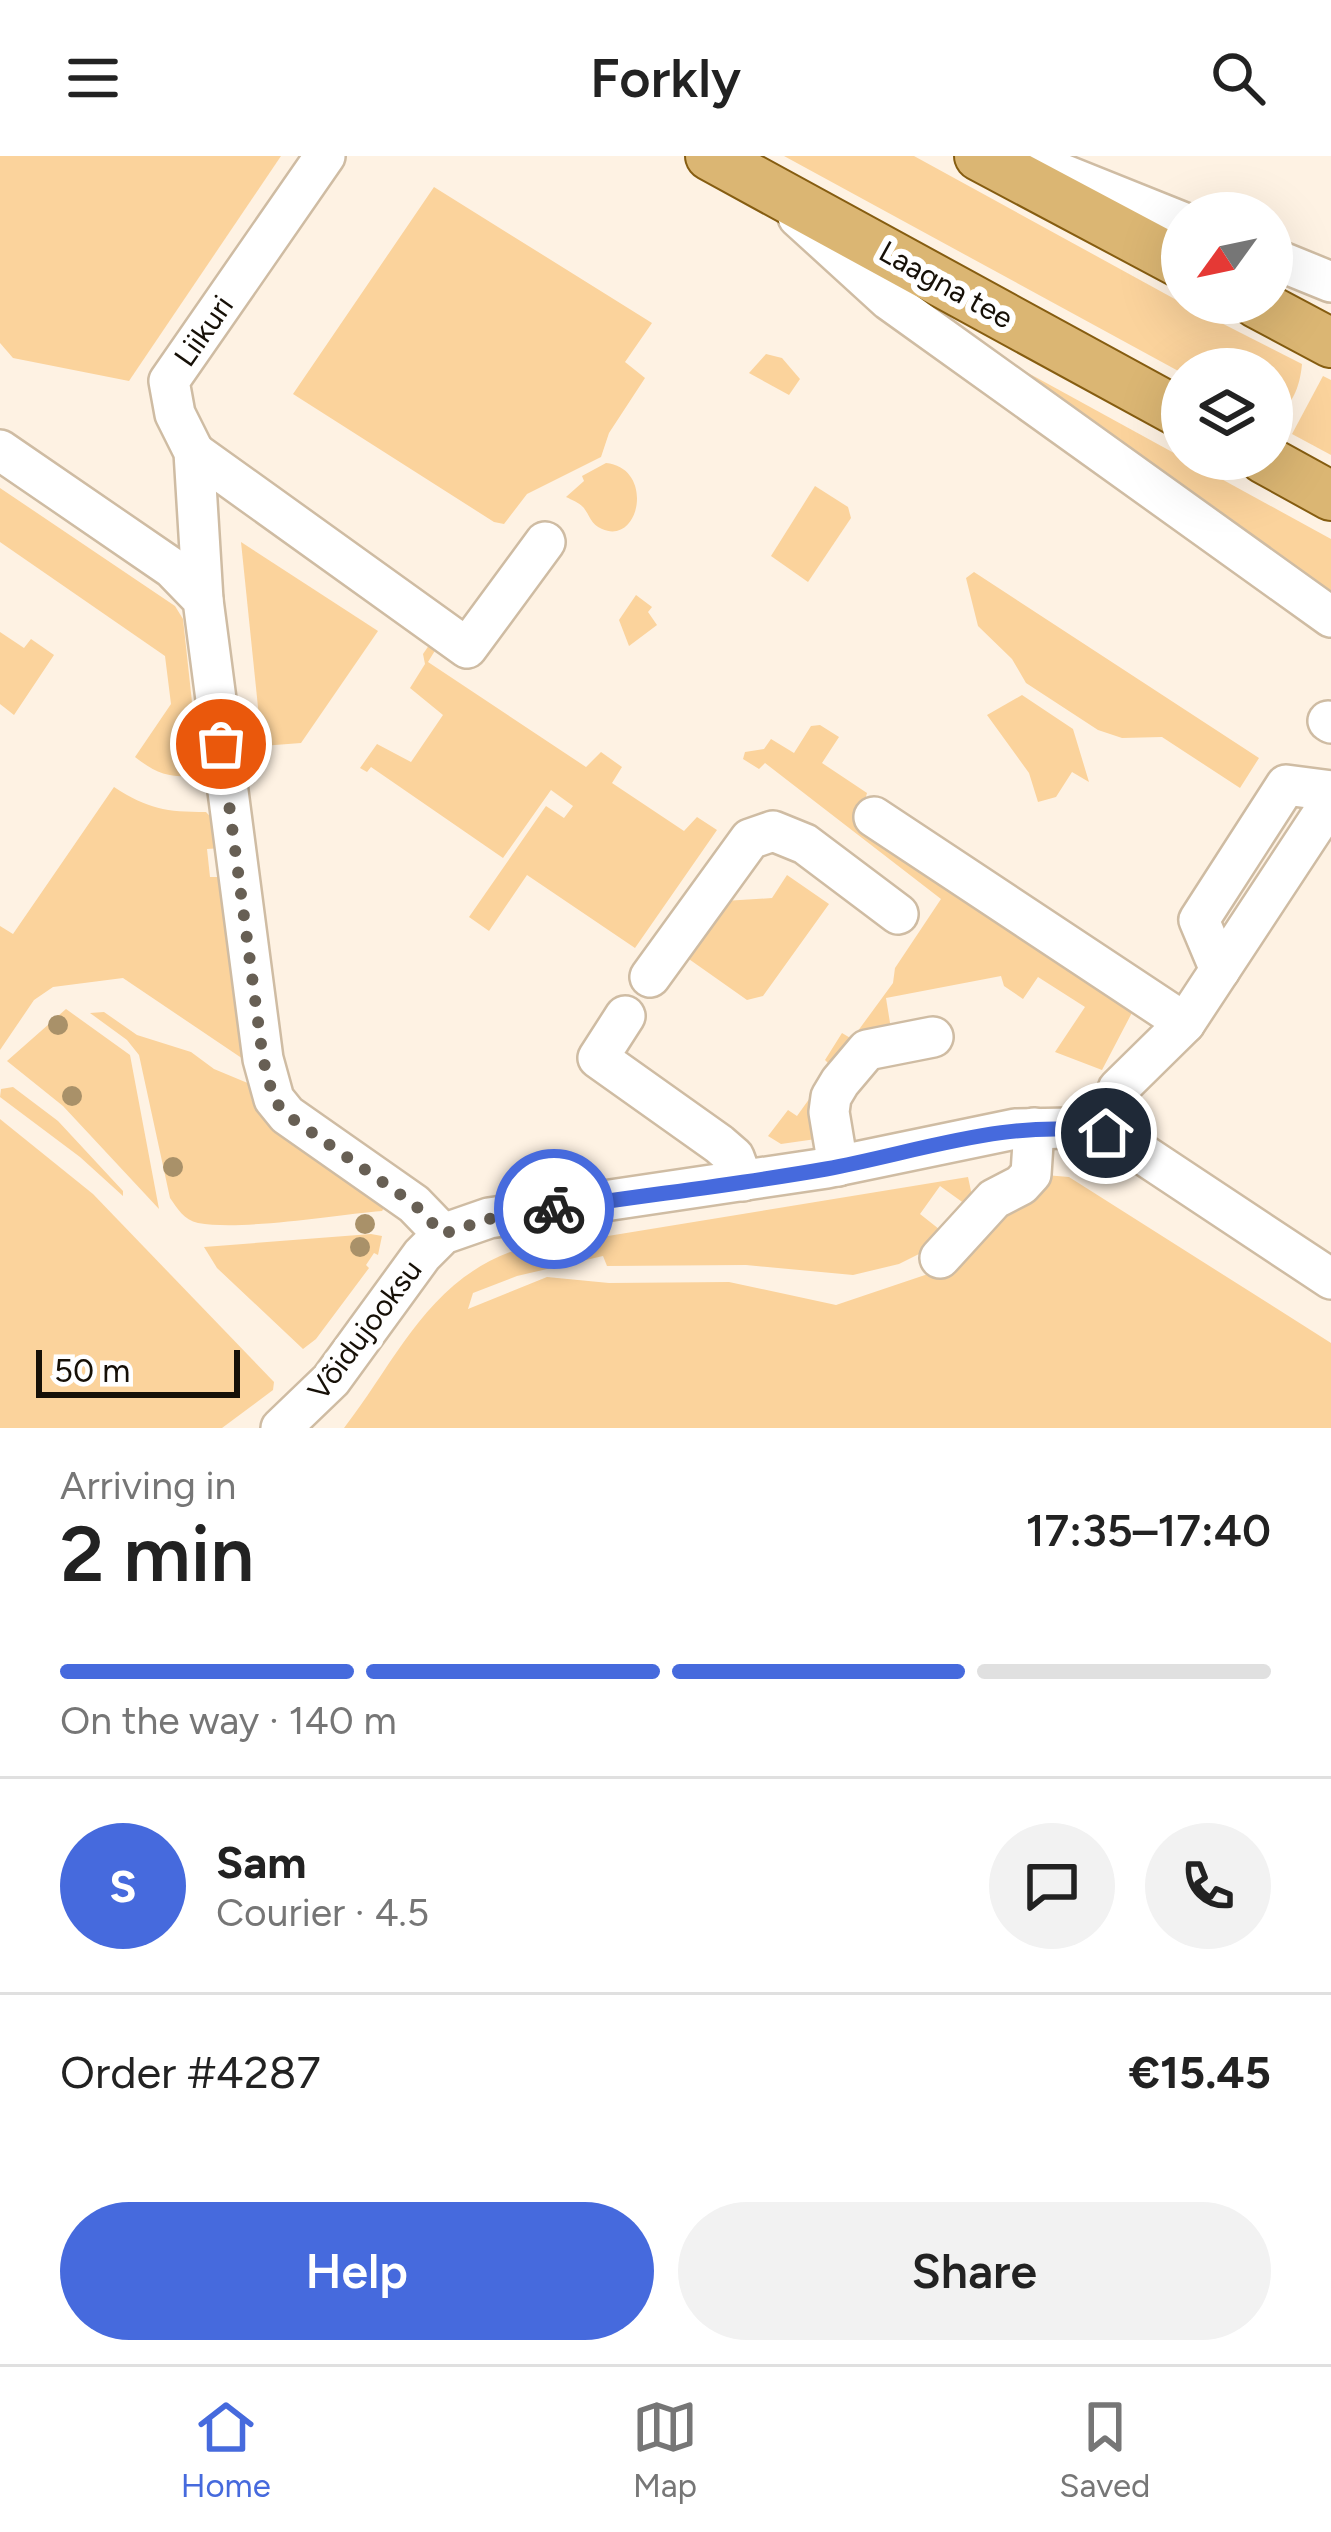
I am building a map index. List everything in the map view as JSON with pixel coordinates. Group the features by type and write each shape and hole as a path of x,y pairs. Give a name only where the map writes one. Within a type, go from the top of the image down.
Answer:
{"main road":[{"name":"Laagna tee","path":"710,156 1161,403"},
{"path":"979,156 1161,253"},
{"path":"1293,323 1331,343"},
{"path":"1293,475 1331,496"}],"street":[{"name":"Liikuri","path":"326,156 169,381 175,414 194,452 203,600 263,1059 274,1100 287,1115 414,1204 443,1234"},
{"path":"1019,156 1161,213"},
{"path":"763,185 889,300 1331,617"},
{"path":"1293,267 1331,282"},
{"path":"0,450 172,568 203,600"},
{"path":"194,452 466,648 545,542"},
{"path":"1220,970 1199,920 1286,785 1331,791"},
{"path":"1106,1133 1118,1089 1185,1023 1331,801"},
{"path":"874,818 1185,1023"},
{"path":"650,976 750,838 773,831 805,844 898,914"},
{"path":"625,1016 598,1058 734,1156 743,1181"},
{"path":"838,1166 829,1112 840,1082 867,1050 933,1037"},
{"path":"940,1258 994,1199 1031,1174 1034,1128"},
{"name":"Võidujooksu","path":"281,1428 332,1380 411,1267 443,1234 489,1219 838,1166 1034,1128 1106,1133 1331,1279"}],"shaded area":[{"path":"0,156 281,156 129,381 13,358 0,343"},
{"path":"784,156 914,156 1161,291 1161,324 1223,324 1271,348 1161,348 1161,362"},
{"path":"434,187 652,323 625,362 645,378 609,433 601,457 527,494 504,524 293,394"},
{"path":"766,354 782,358 800,379 789,395 749,373"},
{"path":"1293,359 1302,364 1293,397"},
{"path":"1016,369 1161,446 1161,475"},
{"path":"1323,376 1331,380 1331,455 1293,432"},
{"path":"606,463 621,468 636,491 633,517 615,531 598,527 583,507 566,497 584,481 582,476"},
{"path":"1168,480 1223,480 1331,539 1331,599"},
{"path":"815,486 848,507 851,518 808,582 771,556"},
{"path":"0,488 175,606 183,619 200,776 165,774 135,757 171,704 165,656 0,542"},
{"path":"241,542 378,631 301,743 262,746"},
{"path":"974,572 1259,758 1240,788 1162,737 1122,738 1098,730 1026,683 1012,659 978,626 966,578"},
{"path":"636,595 652,607 648,612 657,625 629,646 619,620"},
{"path":"0,632 24,648 31,639 54,655 14,715 0,704"},
{"path":"434,638 439,644 428,662 586,767 601,752 622,767 612,783 684,831 697,817 717,830 635,948 527,875 489,931 469,917 546,806 564,818 573,806 551,790 503,858 371,767 367,772 360,768 377,744 411,762 443,715 410,688"},
{"path":"1022,695 1073,729 1089,782 1072,772 1056,797 1038,802 1029,773 987,715"},
{"path":"820,725 839,737 822,763 867,793 864,804 1136,1005 1102,1070 1055,1052 1085,1007 1038,977 1023,999 1004,986 1001,976 886,998 891,1029 816,1139 781,1144 768,1136 788,1110 797,1116 832,1067 825,1060 842,1033 852,1039 893,983 895,968 941,899 765,763 759,769 743,759 745,752 764,749 771,739 794,753 811,726"},
{"path":"114,787 158,808 206,812 220,827 222,848 207,849 210,877 225,877 249,1063 123,978 53,987 34,1000 0,1050 0,926 13,934"},
{"path":"787,875 829,904 763,996 747,1000 686,957 724,901 772,898"},
{"path":"66,1009 130,1055 159,1209 63,1106 7,1061"},
{"path":"104,1012 137,1035 191,1052 214,1069 250,1084 251,1099 268,1117 387,1204 382,1211 263,1224 217,1225 189,1219 170,1198 139,1055 90,1013"},
{"path":"13,1087 58,1121 123,1196 0,1097 1,1089"},
{"path":"0,1119 93,1194 274,1382 273,1390 222,1428 0,1428"},
{"path":"1045,1175 1069,1177 1331,1343 1331,1428 344,1428 434,1304 481,1266 510,1252 968,1177 974,1205 951,1238 899,1264 853,1275 746,1265 607,1266 603,1256 517,1276 473,1293 468,1309 547,1277 609,1283 729,1282 836,1305 928,1274 981,1222","holes":["940,1186 965,1204 944,1233 920,1214"]},
{"path":"382,1236 378,1255 374,1253 366,1265 369,1268 316,1339 303,1349 217,1268 204,1247"}],"way so far":[{"path":"221,744 263,1059 274,1100 287,1115 414,1204 443,1234 489,1219 554,1209"}],"route":[{"path":"554,1209 827,1168 1015,1129 1053,1127 1106,1133"}]}
